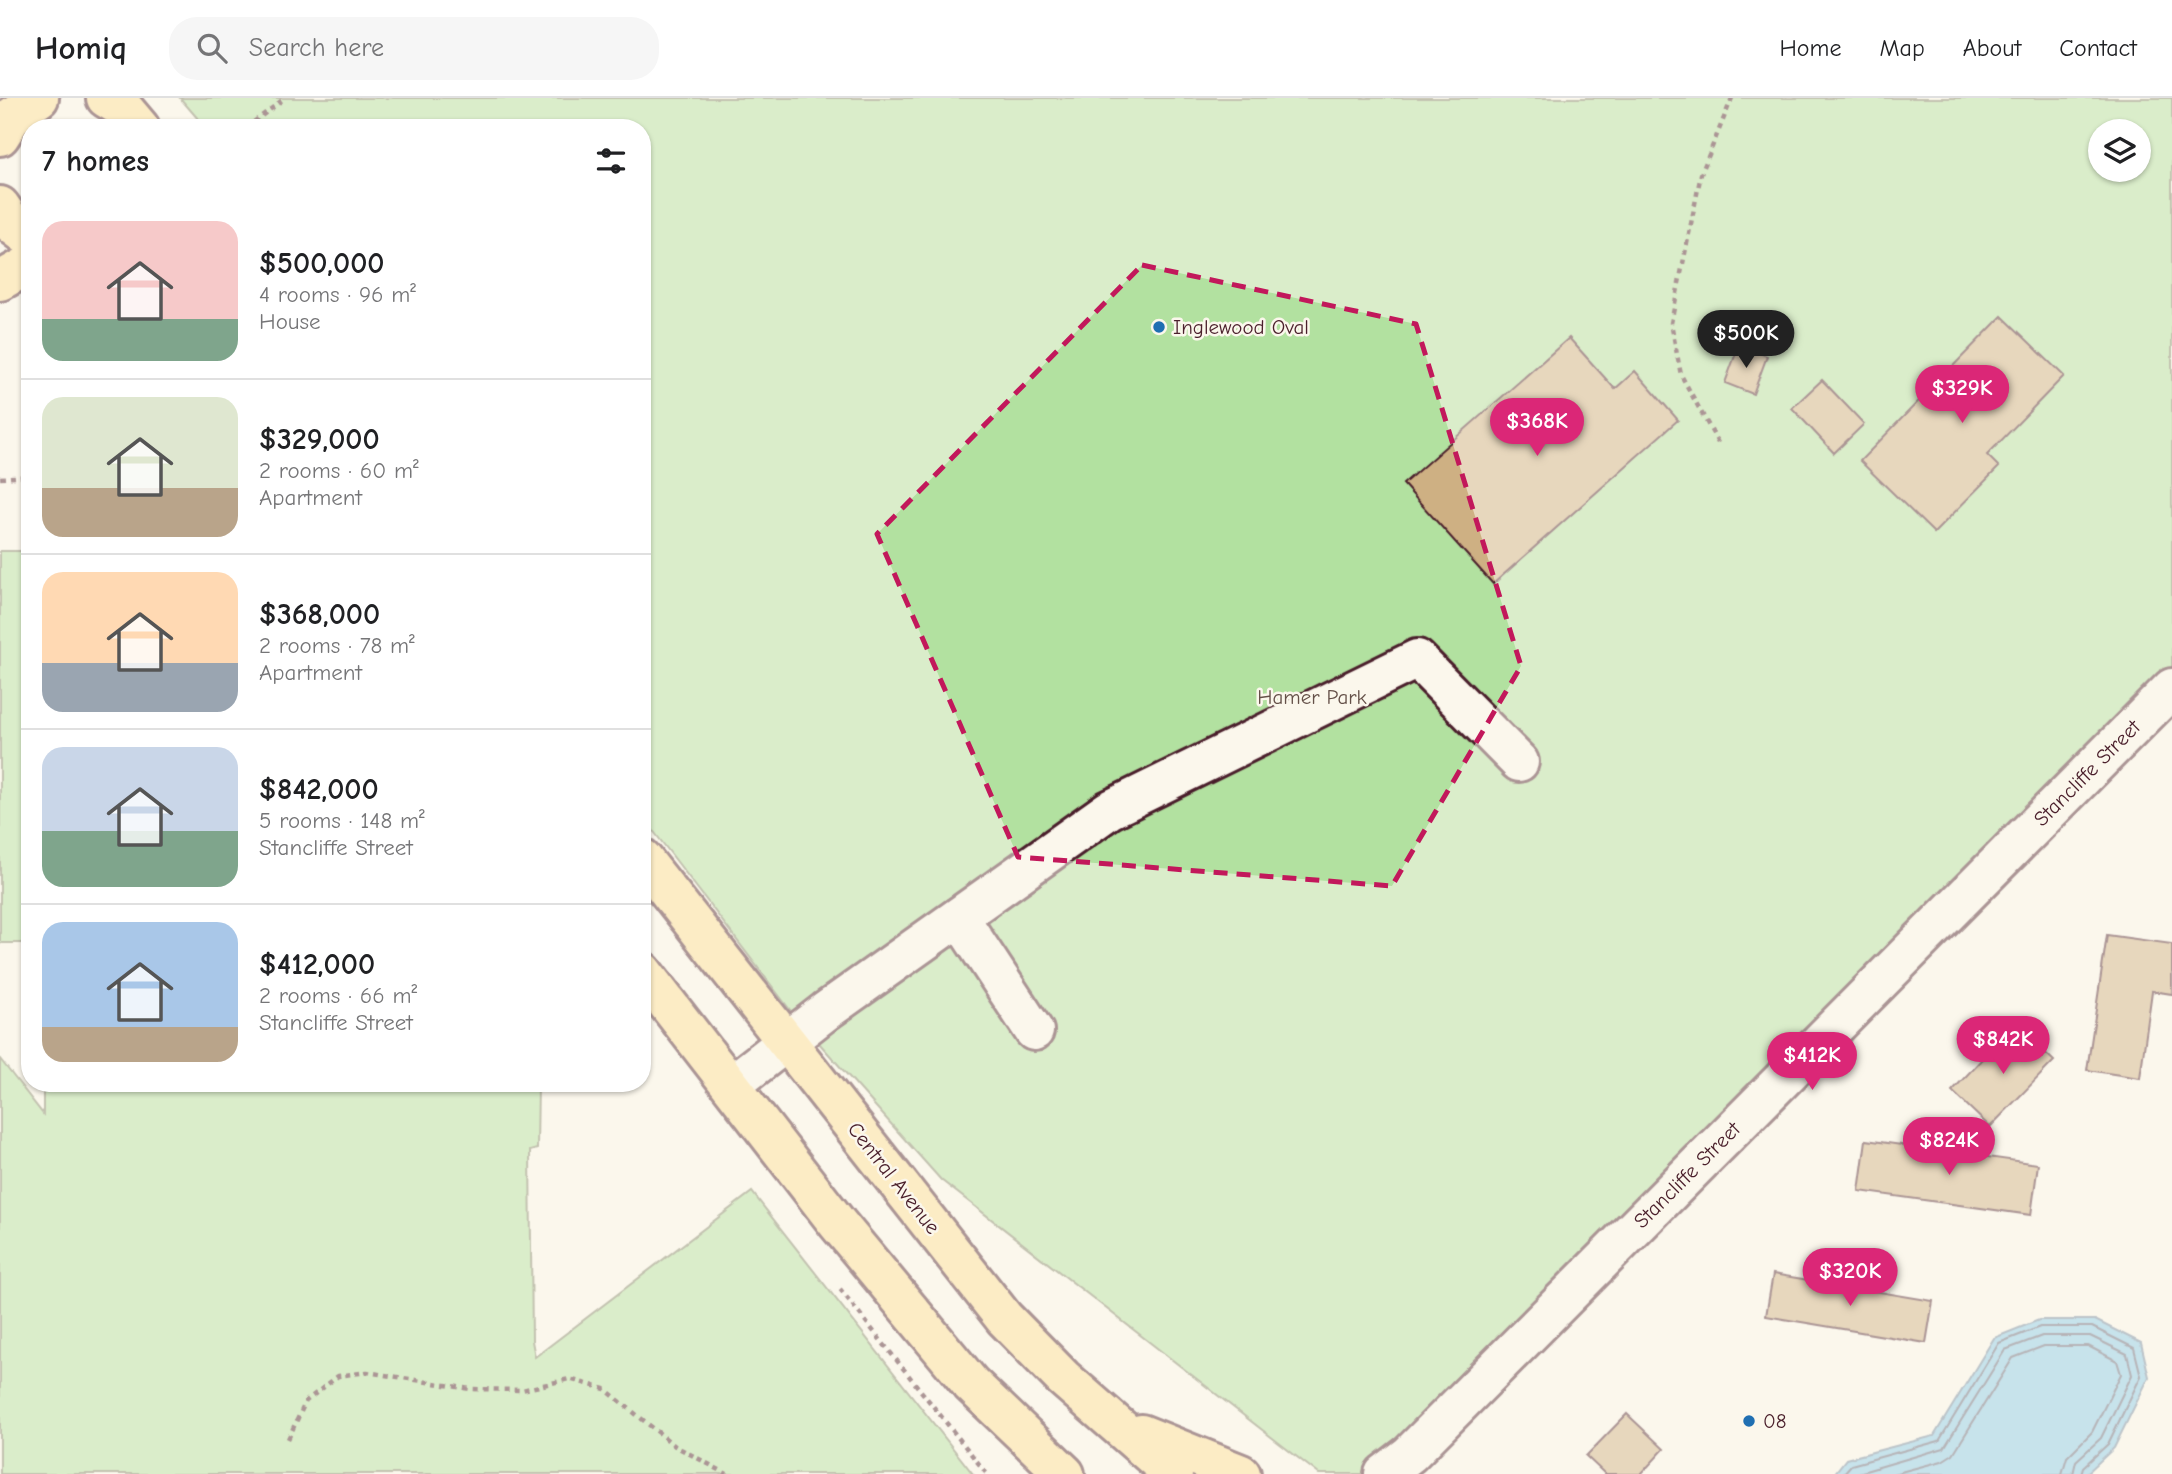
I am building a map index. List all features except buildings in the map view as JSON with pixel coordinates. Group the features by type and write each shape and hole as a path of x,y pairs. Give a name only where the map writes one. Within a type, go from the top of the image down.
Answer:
{"main road":[{"path":"0,136 23,107 38,98"},
{"path":"108,99 124,109 132,119"},
{"path":"0,206 21,231"},
{"path":"0,281 21,269"},
{"name":"Central Avenue","path":"651,872 1004,1318 1063,1378 1172,1474"},
{"path":"651,982 838,1224 971,1384 1065,1474"},
{"path":"1114,1423 1241,1474"}],"street":[{"path":"731,1084 1109,810 1417,659 1519,762"},
{"name":"Stancliffe Street","path":"1398,1467 2172,688"},
{"path":"959,917 1034,1031"}],"path":[{"path":"258,119 285,98"},
{"path":"1718,443 1681,375 1671,323 1701,174 1732,98"},
{"path":"0,478 21,477"},
{"path":"288,1439 306,1401 338,1376 367,1372 470,1389 522,1390 569,1380 605,1389 675,1446 727,1474"}],"highlighted area":[{"path":"1142,265 1416,324 1521,666 1392,886 1018,857 877,534"}],"green space":[{"name":"Hamer Park","path":"180,98 2172,98 2172,687 1377,1474 1319,1474 941,1180 794,1015 651,828 651,119 198,119"},
{"path":"0,551 21,551 21,943 0,943"},
{"path":"0,1059 21,1086 21,1092 26,1092 43,1114 43,1092 538,1092 537,1149 530,1151 532,1341 535,1357 752,1192 973,1474 0,1474"}],"water":[{"path":"2039,1320 2095,1320 2141,1343 2149,1377 2114,1448 2086,1474 1834,1474 1846,1459 1934,1436 1994,1338"}],"place":[{"name":"Inglewood Oval","path":"1159,327"},
{"name":"08","path":"1749,1421"}]}
